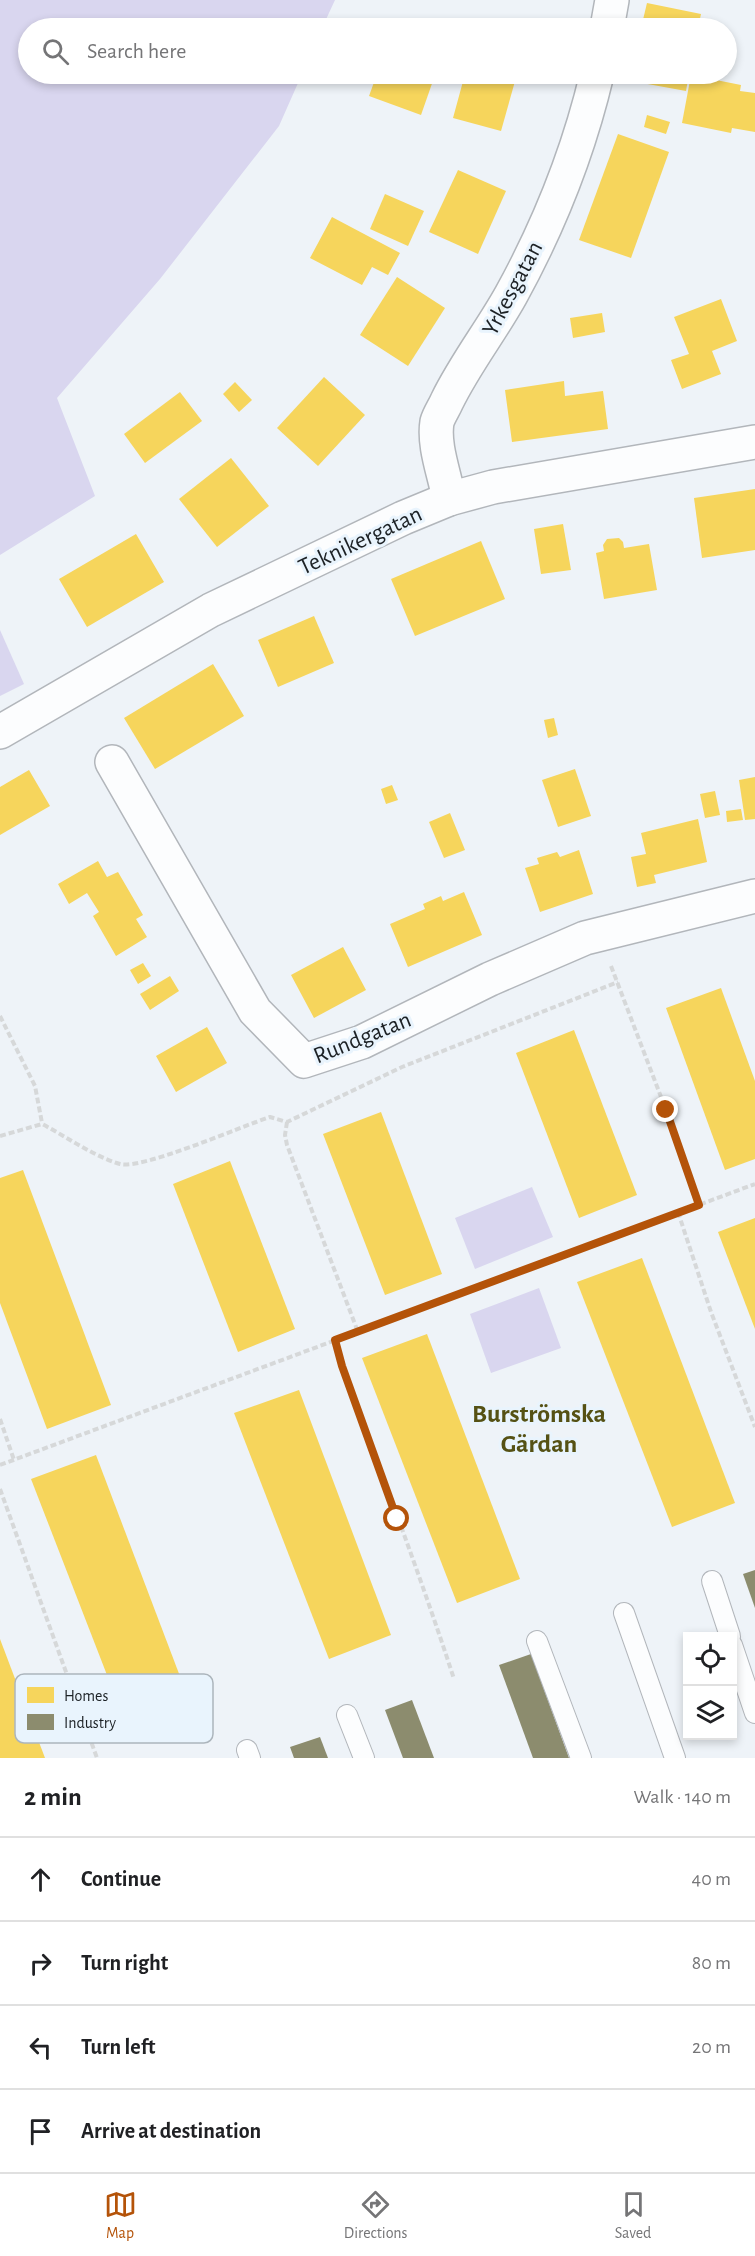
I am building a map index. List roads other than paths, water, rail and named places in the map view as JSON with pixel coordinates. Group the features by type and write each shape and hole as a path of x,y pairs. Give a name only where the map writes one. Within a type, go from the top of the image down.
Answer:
{"street":[{"path":"609,18 612,0"},
{"name":"Yrkesgatan","path":"449,499 437,438 437,421 454,387 511,294 539,238 579,136 594,84"},
{"name":"Teknikergatan","path":"0,732 211,610 403,518 449,499 493,487 755,442"},
{"name":"Rundgatan","path":"112,762 255,1011 304,1061 362,1042 490,979 585,938 755,896"}],"lane":[{"path":"712,1581 729,1632"},
{"path":"624,1613 675,1758"},
{"path":"537,1641 581,1758"},
{"path":"737,1659 755,1713"},
{"path":"347,1715 364,1758"}],"district":[{"name":"Burströmska Gärdan","path":"539,1428"}]}
